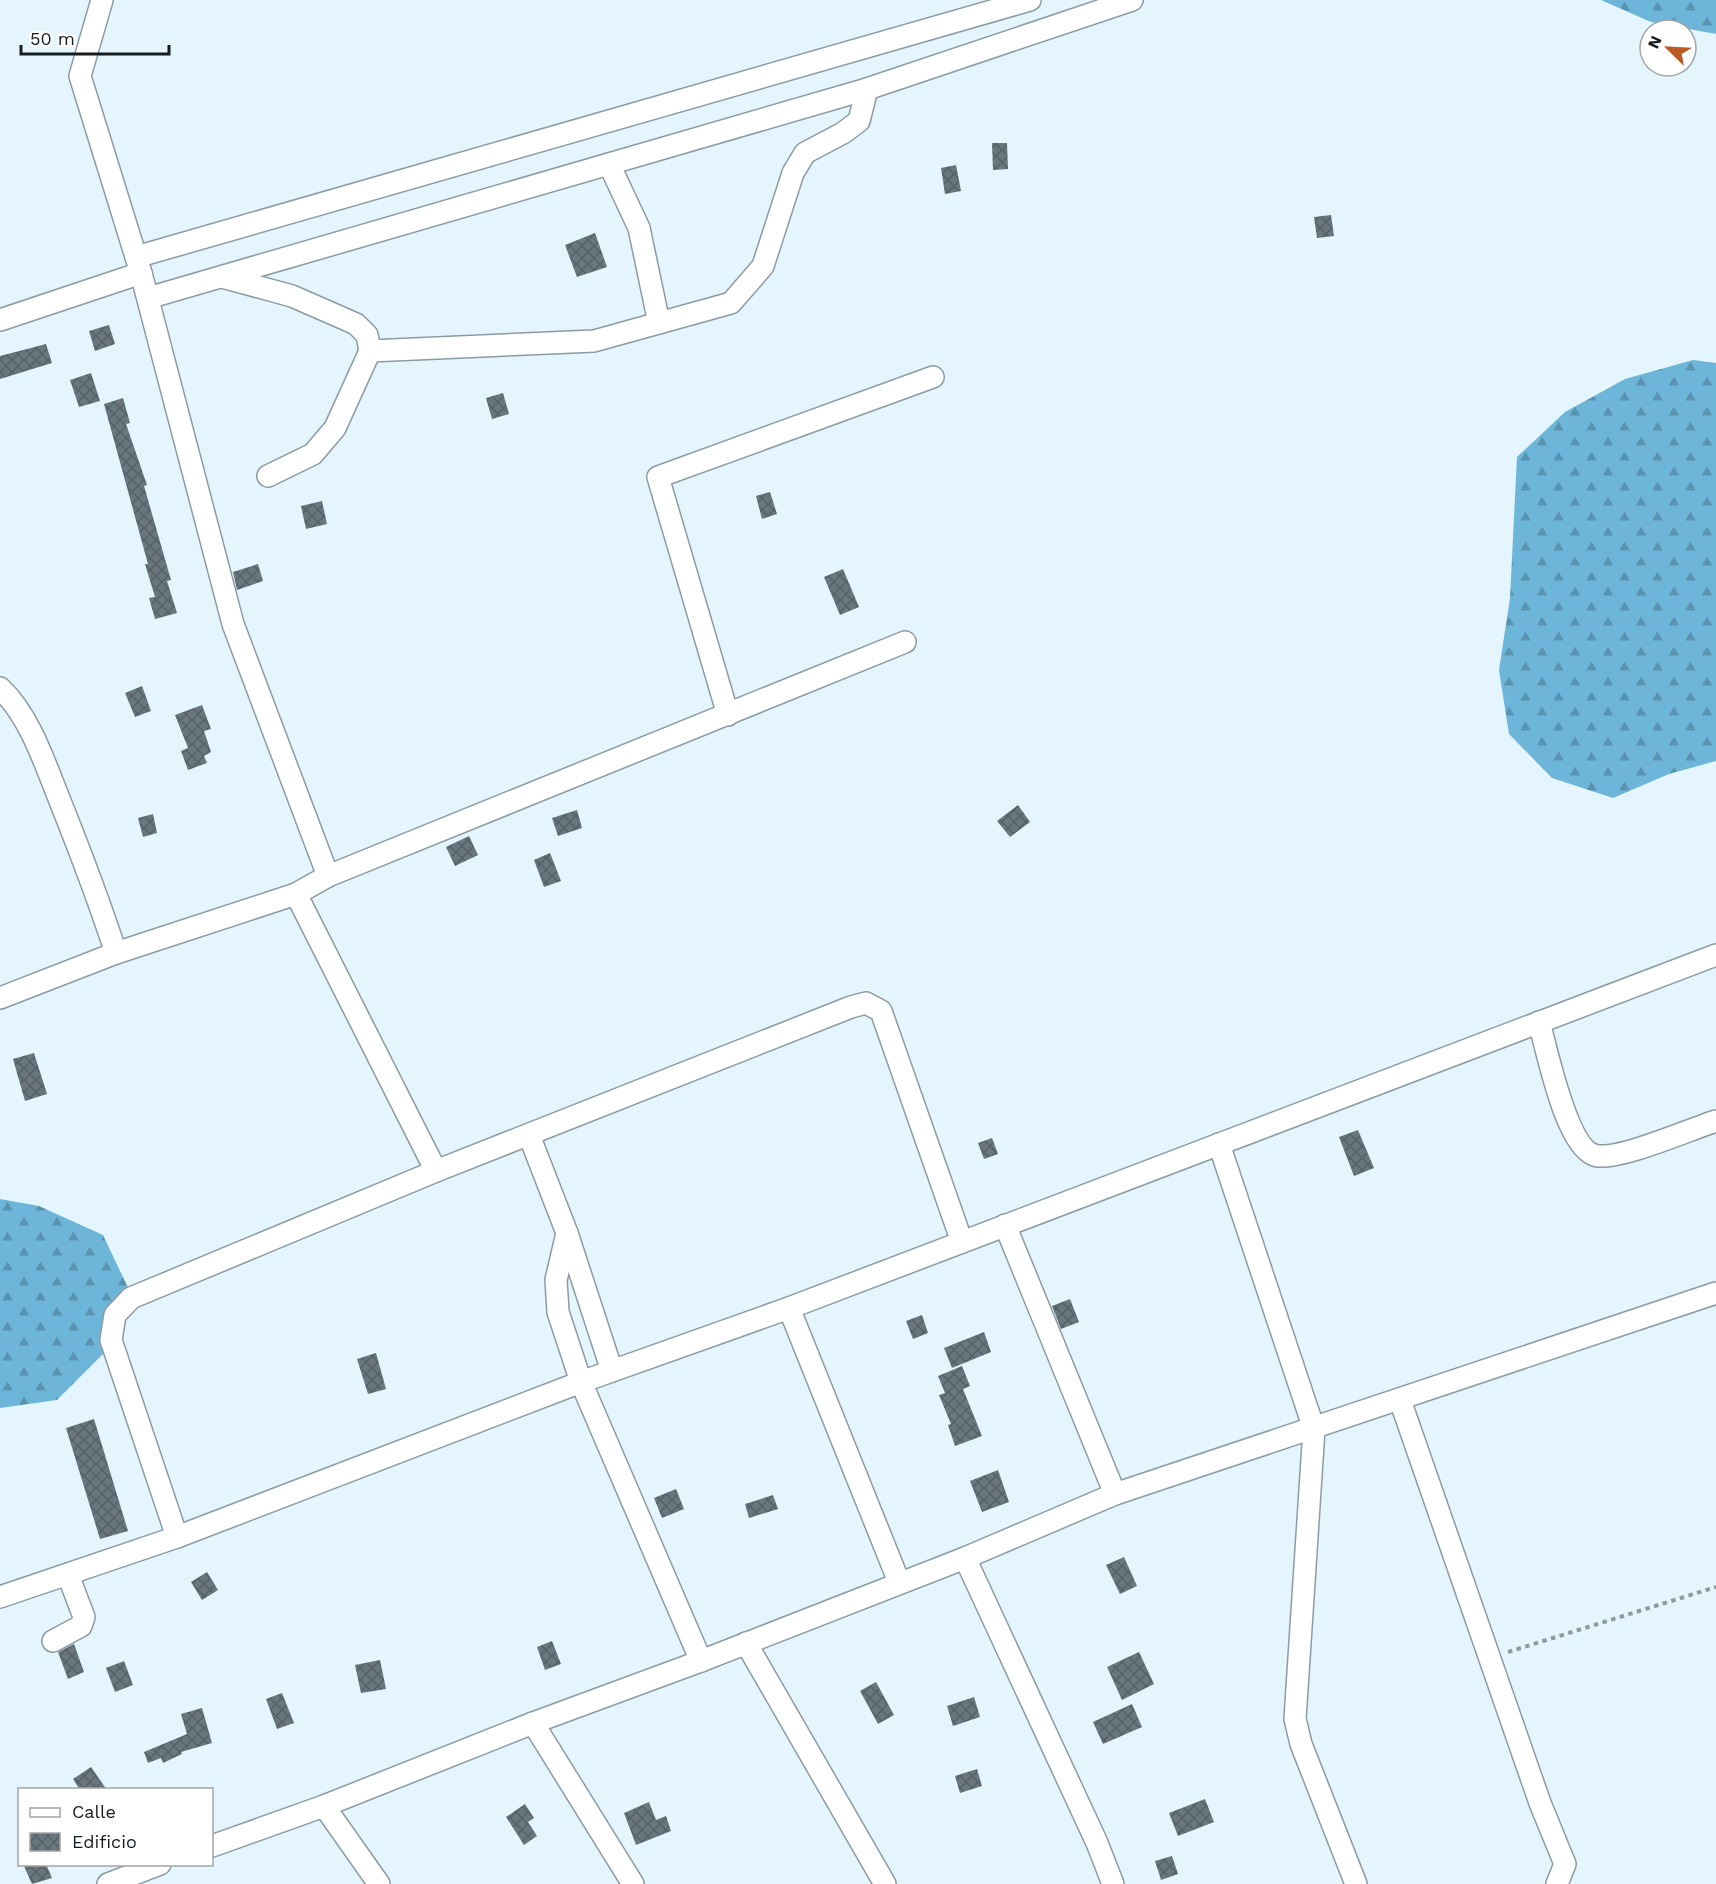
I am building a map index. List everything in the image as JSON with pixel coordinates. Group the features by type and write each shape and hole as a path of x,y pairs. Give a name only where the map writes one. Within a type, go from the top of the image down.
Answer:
{"street":[{"path":"102,0 80,76 139,265 233,624 328,876"},
{"path":"0,320 139,265 1030,0"},
{"path":"148,298 867,89 1132,0"},
{"path":"370,351 594,341 731,303 763,266 793,173 805,153 843,133 859,121 867,89"},
{"path":"609,164 639,228 659,324"},
{"path":"221,277 292,296 356,324 367,335 370,351 335,428 313,454 267,476"},
{"path":"728,715 658,477 933,376"},
{"path":"0,999 116,953 296,894 328,876 905,642"},
{"path":"0,688 12,700 42,758 95,889 116,953"},
{"path":"296,894 436,1171"},
{"path":"0,1597 177,1537 581,1382 789,1308 1716,955"},
{"path":"177,1537 111,1340 115,1316 131,1298 436,1171 866,1003 881,1011 962,1242"},
{"path":"1539,1022 1570,1128 1580,1146 1596,1156 1616,1154 1716,1121"},
{"path":"529,1135 567,1233 612,1371"},
{"path":"1219,1144 1314,1429 1295,1719 1300,1744 1356,1884"},
{"path":"1005,1225 1115,1494"},
{"path":"567,1233 556,1280 558,1312 581,1382 701,1661"},
{"path":"213,1846 324,1806 534,1723 701,1661 964,1558 1115,1494 1716,1293"},
{"path":"789,1308 899,1582"},
{"path":"1400,1400 1540,1803 1565,1864 1557,1884"},
{"path":"964,1558 1097,1843 1113,1884"},
{"path":"53,1641 81,1626 84,1617 68,1575"},
{"path":"746,1643 885,1884"},
{"path":"534,1723 633,1884"},
{"path":"324,1806 379,1884"},
{"path":"115,1883 155,1866"}],"path":[{"path":"1489,1658 1716,1587"}],"green space":[{"path":"1601,0 1716,0 1716,34 1698,31 1698,18 1642,18"},
{"path":"1693,360 1716,363 1716,761 1669,774 1613,798 1552,778 1509,734 1499,670 1510,598 1517,457 1565,412 1625,379"},
{"path":"0,1199 39,1206 103,1235 132,1296 103,1354 57,1400 0,1408"}],"building":[{"path":"992,143 1007,143 1008,169 993,170"},
{"path":"956,165 961,191 945,194 941,168"},
{"path":"1331,215 1334,236 1317,238 1314,217"},
{"path":"595,233 607,267 577,277 565,245"},
{"path":"109,325 115,344 95,351 89,331"},
{"path":"46,344 52,363 0,379 0,356"},
{"path":"91,373 100,401 79,407 70,380"},
{"path":"503,393 509,414 492,419 486,398"},
{"path":"123,398 130,423 126,424 147,485 144,486 171,580 167,581 177,613 155,619 149,598 155,597 145,564 148,564 104,404"},
{"path":"770,492 777,514 762,519 756,496"},
{"path":"322,501 327,524 306,529 301,506"},
{"path":"258,564 263,581 237,590 233,572"},
{"path":"843,569 859,607 840,615 824,577"},
{"path":"142,686 151,711 135,717 125,693"},
{"path":"202,705 211,729 204,731 211,752 204,756 207,763 188,770 181,751 188,748 175,715"},
{"path":"1018,805 1030,822 1010,837 997,821"},
{"path":"577,810 582,828 558,836 552,818"},
{"path":"153,814 157,833 143,837 138,818"},
{"path":"469,836 478,855 455,866 446,847"},
{"path":"550,853 561,881 544,887 534,860"},
{"path":"34,1053 47,1094 25,1101 13,1059"},
{"path":"1358,1130 1374,1168 1354,1176 1339,1137"},
{"path":"992,1138 998,1154 984,1159 978,1143"},
{"path":"1070,1299 1079,1322 1061,1329 1052,1306"},
{"path":"922,1315 928,1333 913,1339 906,1321"},
{"path":"984,1332 991,1352 952,1368 944,1348"},
{"path":"376,1353 386,1389 368,1394 357,1359"},
{"path":"962,1366 970,1386 963,1389 982,1436 955,1446 948,1425 951,1424 939,1395 945,1393 938,1376"},
{"path":"94,1419 128,1531 100,1539 66,1428"},
{"path":"998,1470 1009,1502 982,1512 970,1481"},
{"path":"676,1489 684,1509 662,1518 654,1498"},
{"path":"773,1495 778,1509 749,1518 745,1504"},
{"path":"1124,1557 1137,1586 1120,1594 1106,1565"},
{"path":"207,1572 218,1590 202,1600 191,1582"},
{"path":"552,1641 561,1664 545,1670 537,1647"},
{"path":"74,1644 84,1672 68,1679 58,1652"},
{"path":"1139,1652 1154,1684 1122,1700 1107,1667"},
{"path":"380,1660 386,1689 361,1693 355,1665"},
{"path":"124,1661 133,1685 115,1692 106,1668"},
{"path":"876,1682 894,1715 878,1724 860,1691"},
{"path":"282,1693 294,1723 277,1729 266,1699"},
{"path":"974,1697 980,1717 953,1726 947,1706"},
{"path":"1132,1704 1142,1727 1103,1744 1093,1722"},
{"path":"202,1708 212,1743 181,1752 182,1754 163,1763 161,1758 148,1763 144,1752 187,1734 181,1714"},
{"path":"91,1767 106,1788 79,1788 73,1779"},
{"path":"977,1769 982,1786 960,1793 955,1776"},
{"path":"1205,1799 1214,1822 1178,1836 1169,1813"},
{"path":"649,1802 656,1820 666,1816 671,1831 636,1845 624,1813"},
{"path":"525,1804 534,1818 528,1822 537,1836 524,1845 506,1817"},
{"path":"1172,1856 1178,1874 1161,1880 1155,1861"},
{"path":"24,1866 47,1866 52,1878 32,1884"}]}
